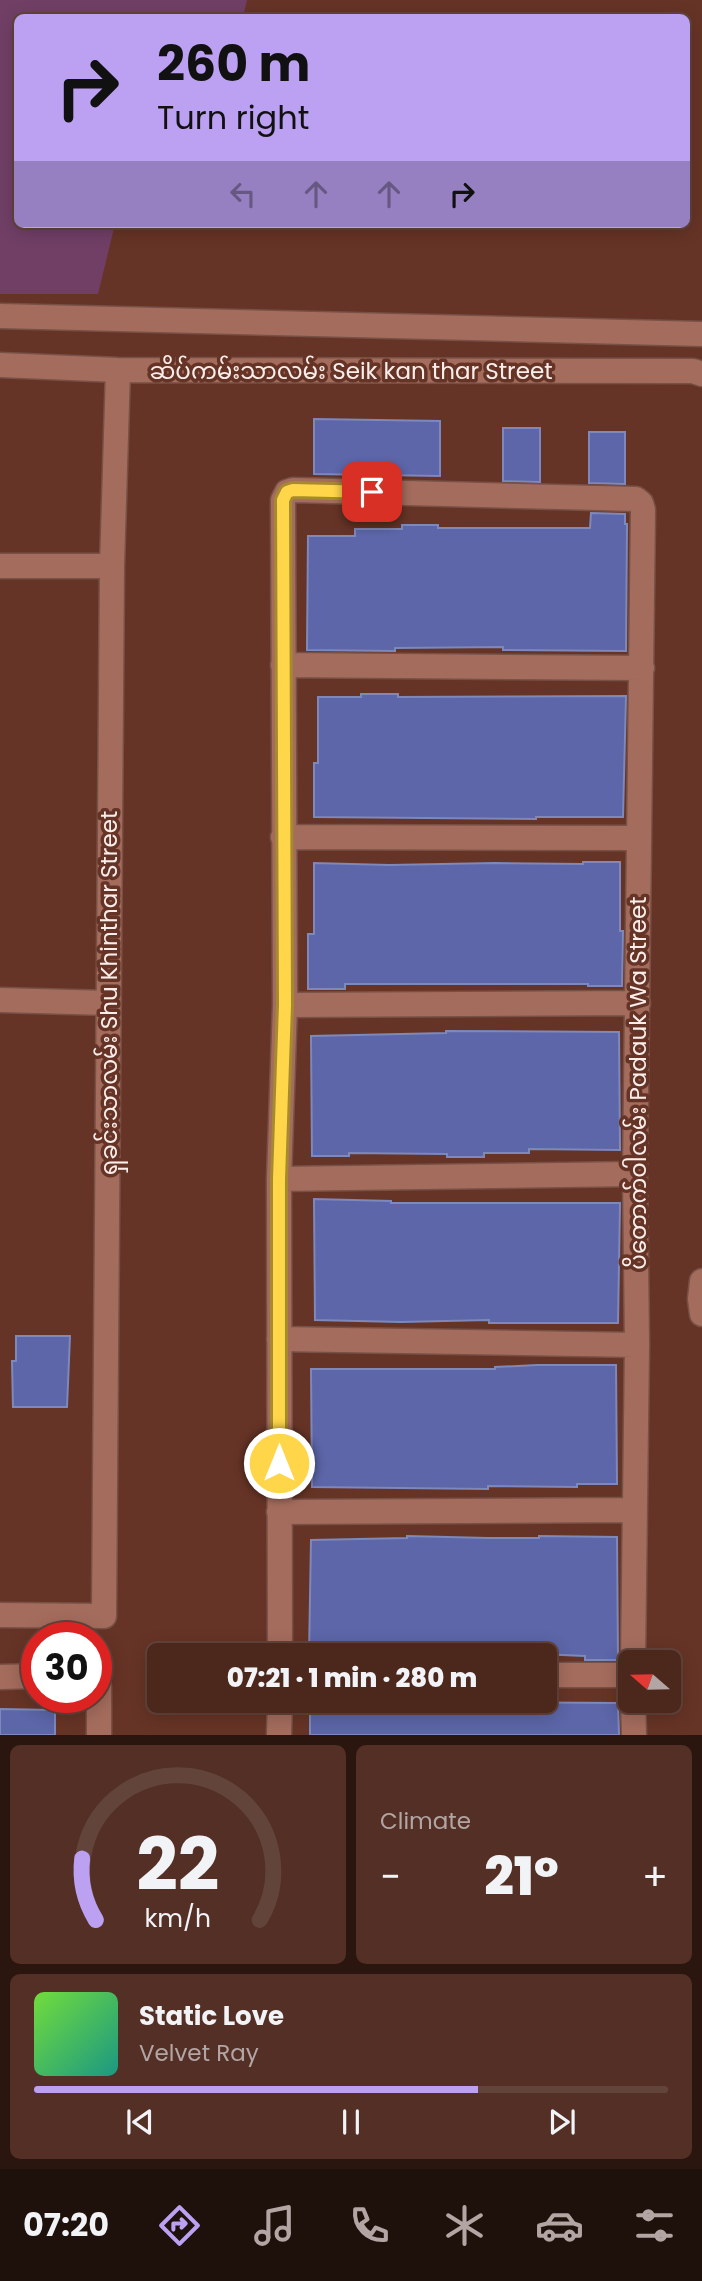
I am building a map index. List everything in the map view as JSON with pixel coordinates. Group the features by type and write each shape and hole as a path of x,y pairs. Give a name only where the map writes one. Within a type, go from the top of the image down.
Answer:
{"street":[{"name":"ဆိပ်ကမ်းသာလမ်း Seik kan thar Street","path":"0,316 702,334"},
{"name":"ဆိပ်ကမ်းသာလမ်း Seik kan thar Street","path":"0,365 118,370 680,371 702,374"},
{"name":"ရှခင်းသာလမ်း Shu Khinthar Street","path":"0,1615 104,1616 112,566 118,370"},
{"name":"ပိတောက်ဝါလမ်း Padauk Wa Street","path":"283,664 283,500 287,492 293,490 636,499 641,503 642,668 635,1174 637,1345 633,1650"},
{"path":"0,566 112,566"},
{"path":"280,1643 279,1179 285,1005 283,664 642,668"},
{"path":"283,837 639,838"},
{"path":"0,1000 108,1003"},
{"path":"285,1005 638,1003"},
{"path":"279,1179 635,1174"},
{"path":"702,1281 702,1314"},
{"path":"279,1339 637,1345"},
{"path":"279,1512 633,1510"},
{"path":"557,1675 618,1675"},
{"path":"0,1676 21,1676"},
{"path":"99,1713 99,1735"},
{"path":"279,1735 280,1713"},
{"path":"633,1713 634,1735"}],"shaded area":[{"path":"0,0 247,0 244,14 14,14 14,228 114,228 98,294 0,294"}],"building":[{"path":"314,419 440,421 440,476 314,474"},
{"path":"503,428 540,428 540,482 503,481"},
{"path":"589,432 625,432 625,484 589,483"},
{"path":"591,513 625,514 626,651 503,650 503,647 395,648 395,651 307,650 308,536 355,536 355,529 402,529 402,525 438,525 438,528 590,528"},
{"path":"361,694 398,694 398,697 626,696 623,817 314,817 314,763 318,763 318,697 361,697"},
{"path":"620,862 622,986 345,984 345,989 308,989 308,934 314,934 314,863 389,865"},
{"path":"446,1031 619,1032 620,1150 529,1149 529,1153 484,1153 484,1157 349,1153 349,1156 312,1156 311,1036"},
{"path":"314,1199 391,1203 620,1203 618,1323 315,1320"},
{"path":"16,1336 70,1336 67,1407 13,1407 12,1361 16,1361"},
{"path":"537,1365 616,1365 617,1484 577,1484 577,1487 488,1486 488,1489 312,1487 311,1369 495,1369"},
{"path":"617,1537 618,1660 585,1660 585,1656 557,1655 557,1643 309,1643 311,1540"},
{"path":"557,1703 618,1703 619,1735 310,1735 310,1713 557,1713"},
{"path":"0,1709 21,1709 21,1713 55,1713 55,1735 0,1735"}],"route":[{"path":"279,1463 279,1179 285,1005 283,500 287,492 293,490 372,492"}]}
